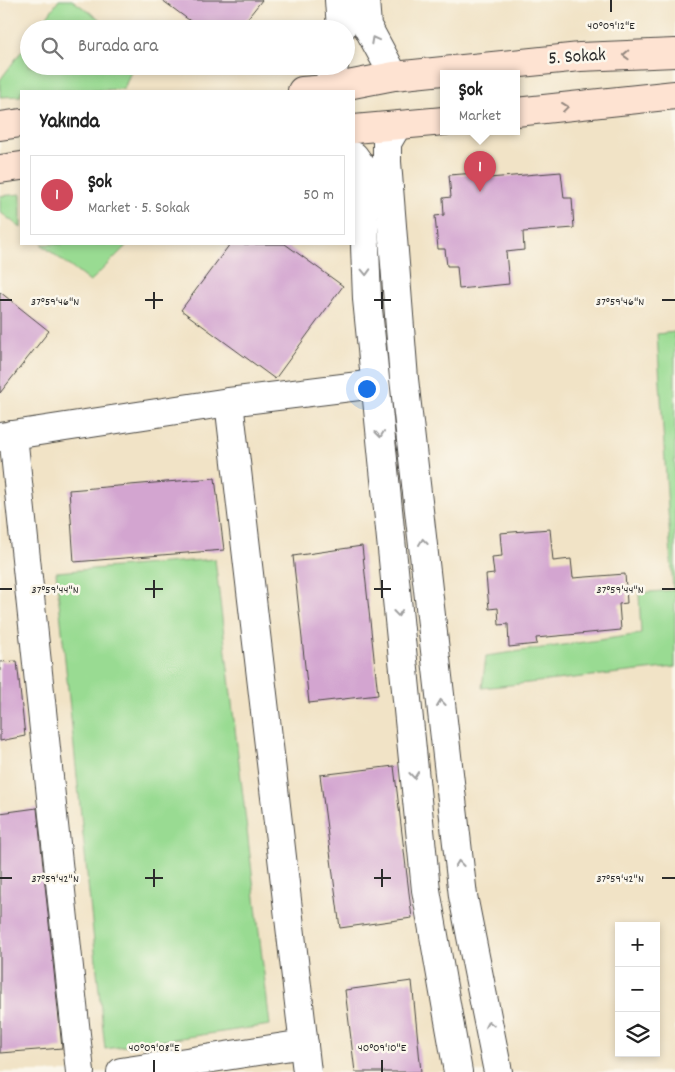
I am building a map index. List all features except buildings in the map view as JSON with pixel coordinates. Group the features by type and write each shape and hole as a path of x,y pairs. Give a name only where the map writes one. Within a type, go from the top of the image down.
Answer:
{"street":[{"path":"339,0 340,20"},
{"path":"365,0 367,26 394,76"},
{"name":"5. Sokak","path":"450,70 580,56 675,53"},
{"name":"5. Sokak","path":"321,82 440,71"},
{"path":"520,112 675,95"},
{"path":"355,130 440,121"},
{"path":"0,126 20,123"},
{"path":"397,126 387,143 387,162 404,379 463,896 498,1072"},
{"path":"355,157 362,167 367,299 426,890 458,1072"},
{"path":"0,169 20,166"},
{"path":"80,1072 6,436 229,402 375,384"},
{"path":"229,402 307,1072"},
{"path":"121,1072 304,1044"}],"green space":[{"path":"59,0 72,0 101,20 45,20"},
{"path":"20,53 20,75 129,75 124,89 20,90 20,96 0,97 0,80"},
{"path":"20,194 20,227 0,212 0,196"},
{"path":"42,245 127,245 90,282"},
{"path":"675,332 675,667 482,688 486,656 641,634 639,593 673,590 657,334"},
{"path":"215,559 270,1025 105,1049 56,572"}],"place":[{"name":"Şok","path":"480,192"}]}
